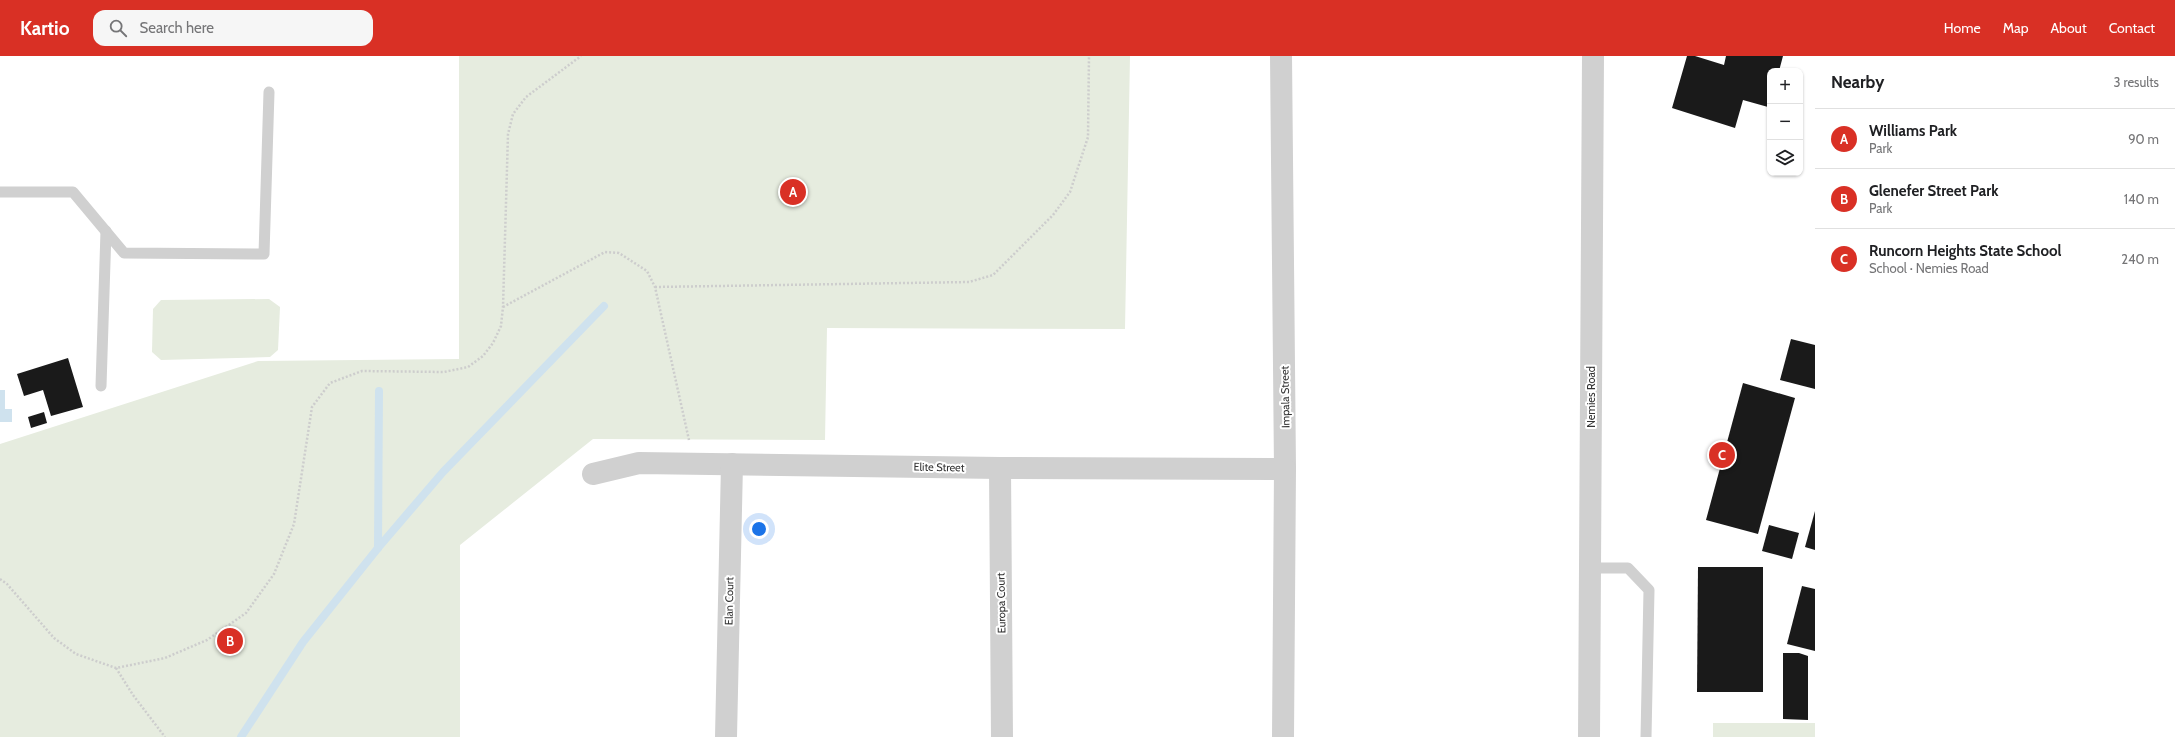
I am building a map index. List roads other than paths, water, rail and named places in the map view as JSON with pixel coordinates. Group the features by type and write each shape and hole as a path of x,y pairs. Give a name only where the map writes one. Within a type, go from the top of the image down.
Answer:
{"street":[{"name":"Impala Street","path":"1282,56 1285,469 1283,737"},
{"name":"Nemies Road","path":"1588,737 1593,56"},
{"name":"Elite Street","path":"593,474 639,463 1000,468 1285,469"},
{"name":"Elan Court","path":"726,737 732,464"},
{"name":"Europa Court","path":"1000,468 1002,737"}],"lane":[{"path":"0,192 73,192 124,253 264,254 269,92"},
{"path":"101,386 106,231"},
{"path":"1590,568 1628,568 1649,590 1646,737"}],"water":[{"path":"0,390 5,390 5,409 12,409 12,422 0,422"}],"waterway":[{"path":"241,737 303,642 378,548 443,472 604,306"},
{"path":"378,548 379,391"}],"place":[{"name":"Williams Park","path":"793,192"},
{"name":"Runcorn Heights State School","path":"1722,455"},
{"name":"Glenefer Street Park","path":"230,641"}]}
